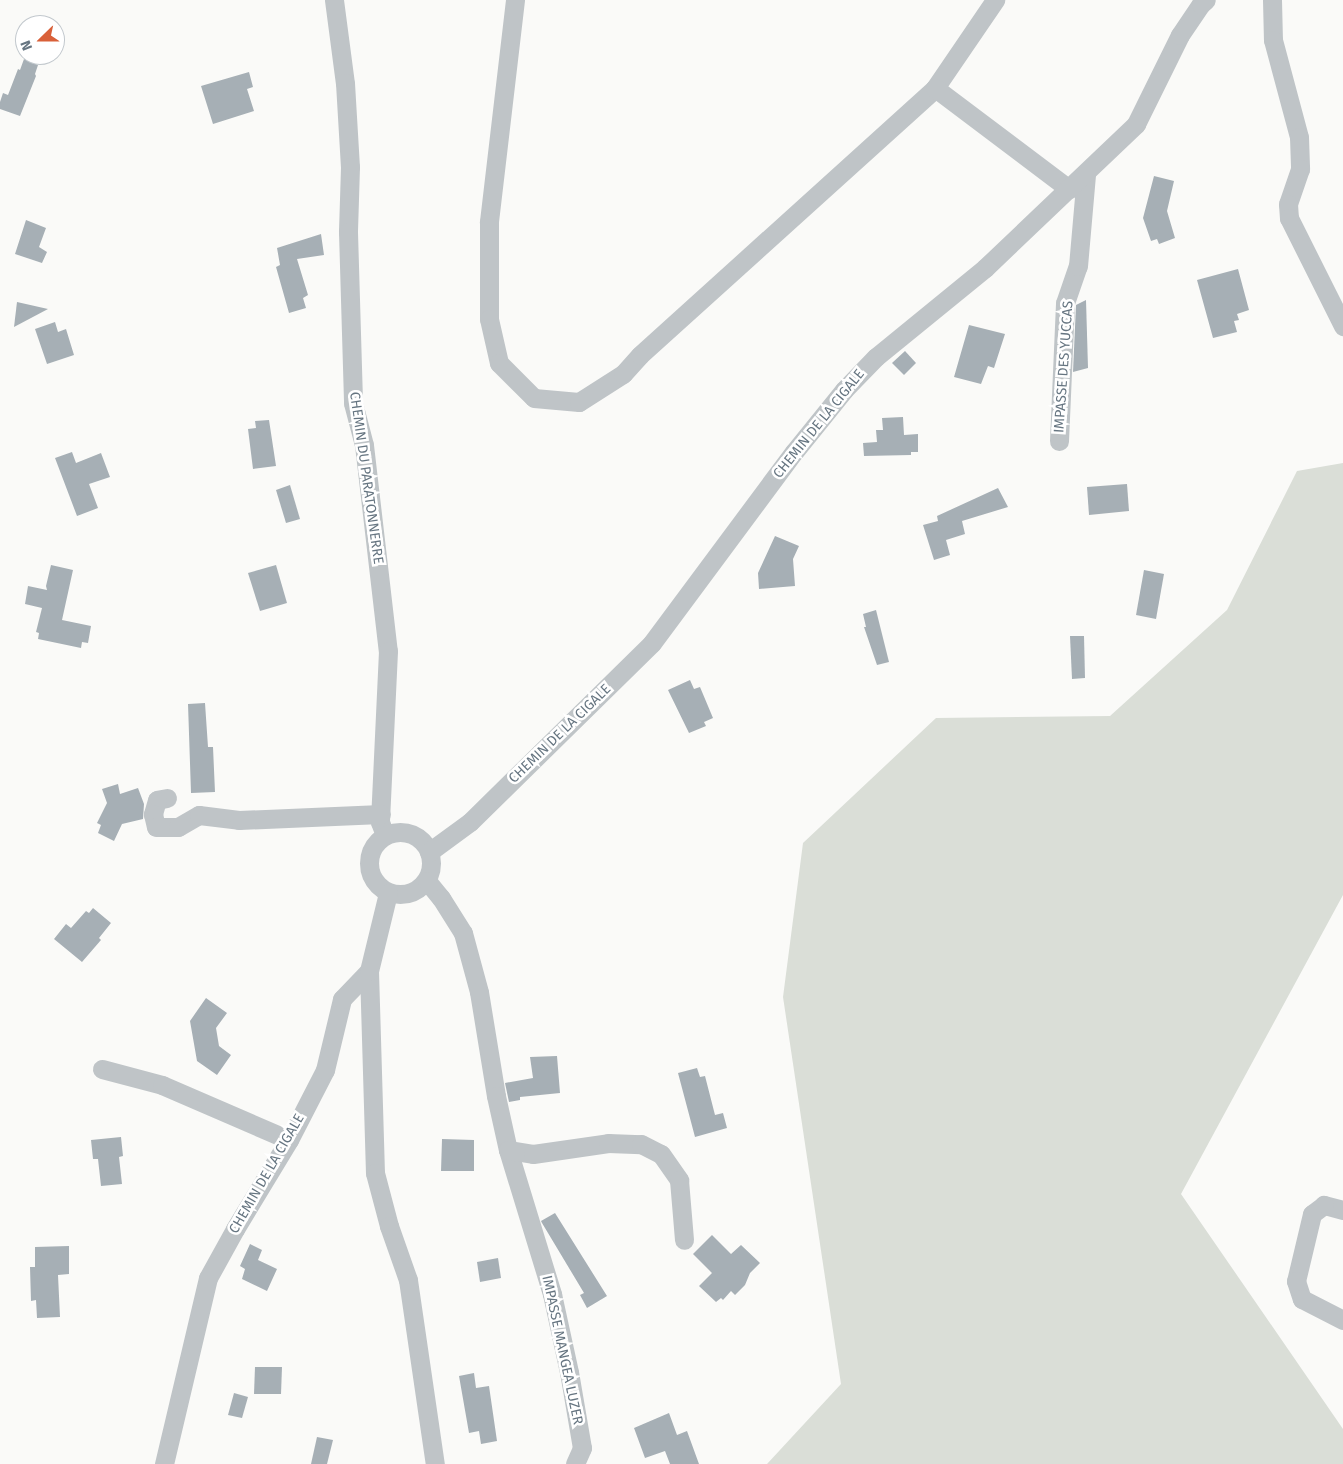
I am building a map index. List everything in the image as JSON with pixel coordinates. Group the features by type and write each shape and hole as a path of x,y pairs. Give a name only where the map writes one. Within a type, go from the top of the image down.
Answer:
{"street":[{"name":"CHEMIN DU PARATONNERRE","path":"334,0 344,83 350,167 348,232 353,403 364,445 388,651 380,822 385,836"},
{"path":"515,0 489,222 489,319 499,364 534,398 579,402 623,374 655,342 935,88 995,0"},
{"name":"CHEMIN DE LA CIGALE","path":"429,852 470,822 652,643 794,452 844,390 876,357 985,268 1086,174 1136,124 1180,36 1201,4 1206,0"},
{"path":"1272,0 1273,40 1299,137 1300,169 1288,204 1289,218 1343,326"},
{"path":"935,88 1068,190"},
{"name":"IMPASSE DES YUCCAS","path":"1059,441 1065,303 1078,266 1086,174"},
{"path":"167,798 157,800 153,814 156,827 178,827 199,815 240,820 381,814"},
{"path":"395,832 406,832 420,840 429,852 431,867 427,880 416,891 402,895 388,893 376,885 369,872 368,858 374,845 385,836 395,832"},
{"name":"IMPASSE MANGEA LUZER","path":"427,880 463,933 479,992 496,1096 508,1150 552,1294 583,1459"},
{"name":"CHEMIN DE LA CIGALE","path":"164,1464 208,1278 235,1229 289,1140 325,1070 342,999 369,970 388,893"},
{"path":"369,970 375,1173 389,1226 408,1280 436,1464"},
{"path":"102,1069 162,1085 289,1140"},
{"path":"508,1150 533,1154 608,1143 642,1144 661,1154 679,1180 684,1240"},
{"path":"1343,1210 1324,1205 1312,1214 1296,1281 1302,1299 1343,1320"}],"shaded area":[{"path":"1343,463 1343,895 1181,1194 1343,1429 1343,1464 767,1464 841,1384 783,997 803,843 936,718 1110,716 1227,610 1297,471"}],"building":[{"path":"22,65 38,65 36,76 20,116 0,109 0,102 3,93 8,95 18,69 20,70"},
{"path":"249,72 253,87 247,89 254,111 213,124 201,86"},
{"path":"1154,176 1174,181 1167,211 1175,238 1159,244 1157,239 1151,241 1143,218"},
{"path":"26,220 46,228 39,247 47,252 42,263 15,254"},
{"path":"321,234 324,255 297,259 308,295 303,298 306,308 289,313 276,267 280,265 277,248"},
{"path":"1238,269 1249,310 1237,314 1239,320 1234,321 1237,332 1213,338 1197,280"},
{"path":"1086,300 1088,368 1073,372 1076,305"},
{"path":"17,302 48,309 14,327"},
{"path":"55,322 58,332 66,329 74,355 47,364 35,329"},
{"path":"969,325 1005,334 994,368 988,366 981,384 954,377"},
{"path":"905,351 916,363 904,375 892,363"},
{"path":"903,417 904,435 918,434 918,452 911,452 911,455 864,456 863,443 877,442 876,430 883,430 882,418"},
{"path":"269,420 276,466 253,469 248,429 256,428 255,421"},
{"path":"72,452 76,463 101,453 110,477 89,484 98,508 77,516 55,458"},
{"path":"1127,484 1129,511 1089,515 1087,487"},
{"path":"290,485 300,519 286,523 276,490"},
{"path":"998,488 1008,507 962,521 965,534 946,540 950,555 934,560 923,525 938,521 937,516"},
{"path":"775,536 799,546 793,559 795,586 759,589 758,573"},
{"path":"51,565 73,570 62,620 91,626 88,643 82,642 81,648 38,639 39,633 36,632 42,608 25,604 28,586 47,590 46,586"},
{"path":"276,565 287,603 260,611 248,573"},
{"path":"1144,570 1164,574 1156,619 1136,615"},
{"path":"876,610 889,662 877,665 864,627 866,627 863,614"},
{"path":"1070,636 1084,636 1085,678 1072,679"},
{"path":"690,680 694,689 700,687 713,718 704,722 706,726 689,733 668,690"},
{"path":"205,703 208,747 213,747 215,792 191,793 188,704"},
{"path":"118,784 120,794 138,788 144,804 143,819 122,824 114,841 98,833 101,825 97,823 107,803 102,789"},
{"path":"93,908 111,923 99,938 101,940 82,962 54,939 66,924 71,928 86,911 89,913"},
{"path":"206,998 227,1013 216,1028 219,1046 231,1055 217,1075 197,1061 190,1021"},
{"path":"557,1056 560,1093 520,1097 520,1100 509,1102 505,1083 533,1078 530,1057"},
{"path":"697,1068 700,1077 705,1076 715,1115 723,1113 727,1128 695,1137 678,1073"},
{"path":"121,1137 123,1156 119,1157 122,1184 101,1186 98,1159 93,1159 91,1140"},
{"path":"442,1139 474,1140 474,1171 441,1171"},
{"path":"555,1213 607,1296 587,1308 580,1295 584,1293 541,1221"},
{"path":"712,1235 731,1254 741,1245 760,1263 750,1273 745,1285 735,1295 731,1291 723,1300 721,1298 716,1302 699,1286 712,1273 693,1254"},
{"path":"250,1244 262,1250 258,1260 277,1269 267,1291 242,1279 245,1269 240,1266"},
{"path":"69,1246 69,1274 58,1275 60,1317 37,1318 36,1300 31,1301 30,1267 35,1267 35,1247"},
{"path":"498,1258 501,1278 480,1282 477,1262"},
{"path":"255,1367 282,1367 281,1394 254,1394"},
{"path":"474,1373 476,1388 489,1386 497,1441 481,1444 479,1431 469,1433 459,1376"},
{"path":"234,1393 248,1397 242,1418 228,1415"},
{"path":"669,1413 677,1435 687,1431 699,1464 670,1464 665,1451 645,1458 634,1428"},
{"path":"317,1437 333,1440 327,1464 311,1464"}]}
